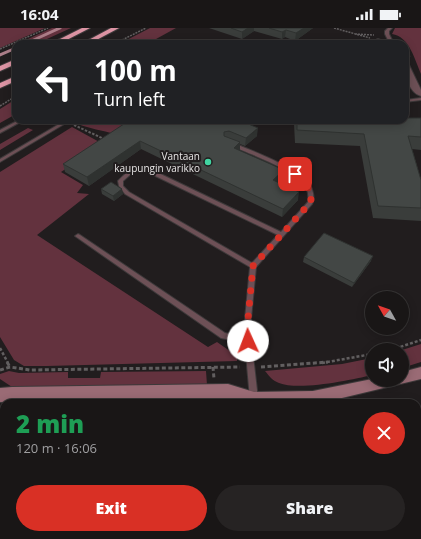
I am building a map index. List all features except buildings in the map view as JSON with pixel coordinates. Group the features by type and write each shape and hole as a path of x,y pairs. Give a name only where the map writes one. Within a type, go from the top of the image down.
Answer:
{"highway":[{"path":"62,40 87,28"},
{"path":"92,40 116,28"},
{"path":"0,69 12,64"},
{"path":"0,86 12,80"}],"main road":[{"path":"409,376 421,373"},
{"path":"297,399 313,398 365,387"},
{"path":"0,395 228,391 244,399"}],"street":[{"path":"409,74 416,90 421,94"}],"lane":[{"path":"390,28 387,31 390,40"},
{"path":"409,101 421,99"},
{"path":"0,132 15,124"},
{"path":"0,161 63,124"},
{"path":"227,142 295,174 308,186 311,199 310,203 253,266 247,329 251,367 250,399"},
{"path":"253,266 127,193 121,186 120,181 129,173 138,168 144,168 281,234"},
{"path":"78,236 222,336 248,341"}],"path":[{"path":"22,40 48,28"},
{"path":"122,40 146,28"},
{"path":"334,28 375,40"},
{"path":"0,50 12,44"},
{"path":"0,106 12,98"},
{"path":"74,124 110,142"},
{"path":"409,344 421,340"},
{"path":"0,348 10,367"},
{"path":"0,370 10,367 30,370 251,367 321,363 365,355"}],"shaded area":[{"path":"0,28 45,28 18,40 12,40 12,43 0,48"},
{"path":"52,28 71,28 45,40 26,40"},
{"path":"150,28 176,28 154,40 127,40"},
{"path":"395,28 421,28 421,74 409,47 409,40 404,40 392,34"},
{"path":"12,102 12,116 0,123 0,109"},
{"path":"78,124 129,124 115,134"},
{"path":"72,127 103,144 61,172 83,185 77,193 89,194 37,235 208,347 217,342 237,356 237,361 24,366 14,360 0,337 0,172"},
{"path":"28,128 33,130 0,150 0,144"},
{"path":"421,344 421,362 409,366 409,348"},
{"path":"365,359 365,376 325,384 299,386 279,383 265,371 342,364"},
{"path":"9,371 19,373 68,372 68,378 100,378 101,372 206,371 207,385 21,388 12,387 0,379 0,374"}],"waterway":[{"path":"34,40 60,28"},
{"path":"0,55 12,50"}],"place":[{"name":"Vantaan kaupungin varikko","path":"208,162"}],"route":[{"path":"248,341 247,329 253,266 260,256 310,203 311,199 308,186 295,174"}]}
